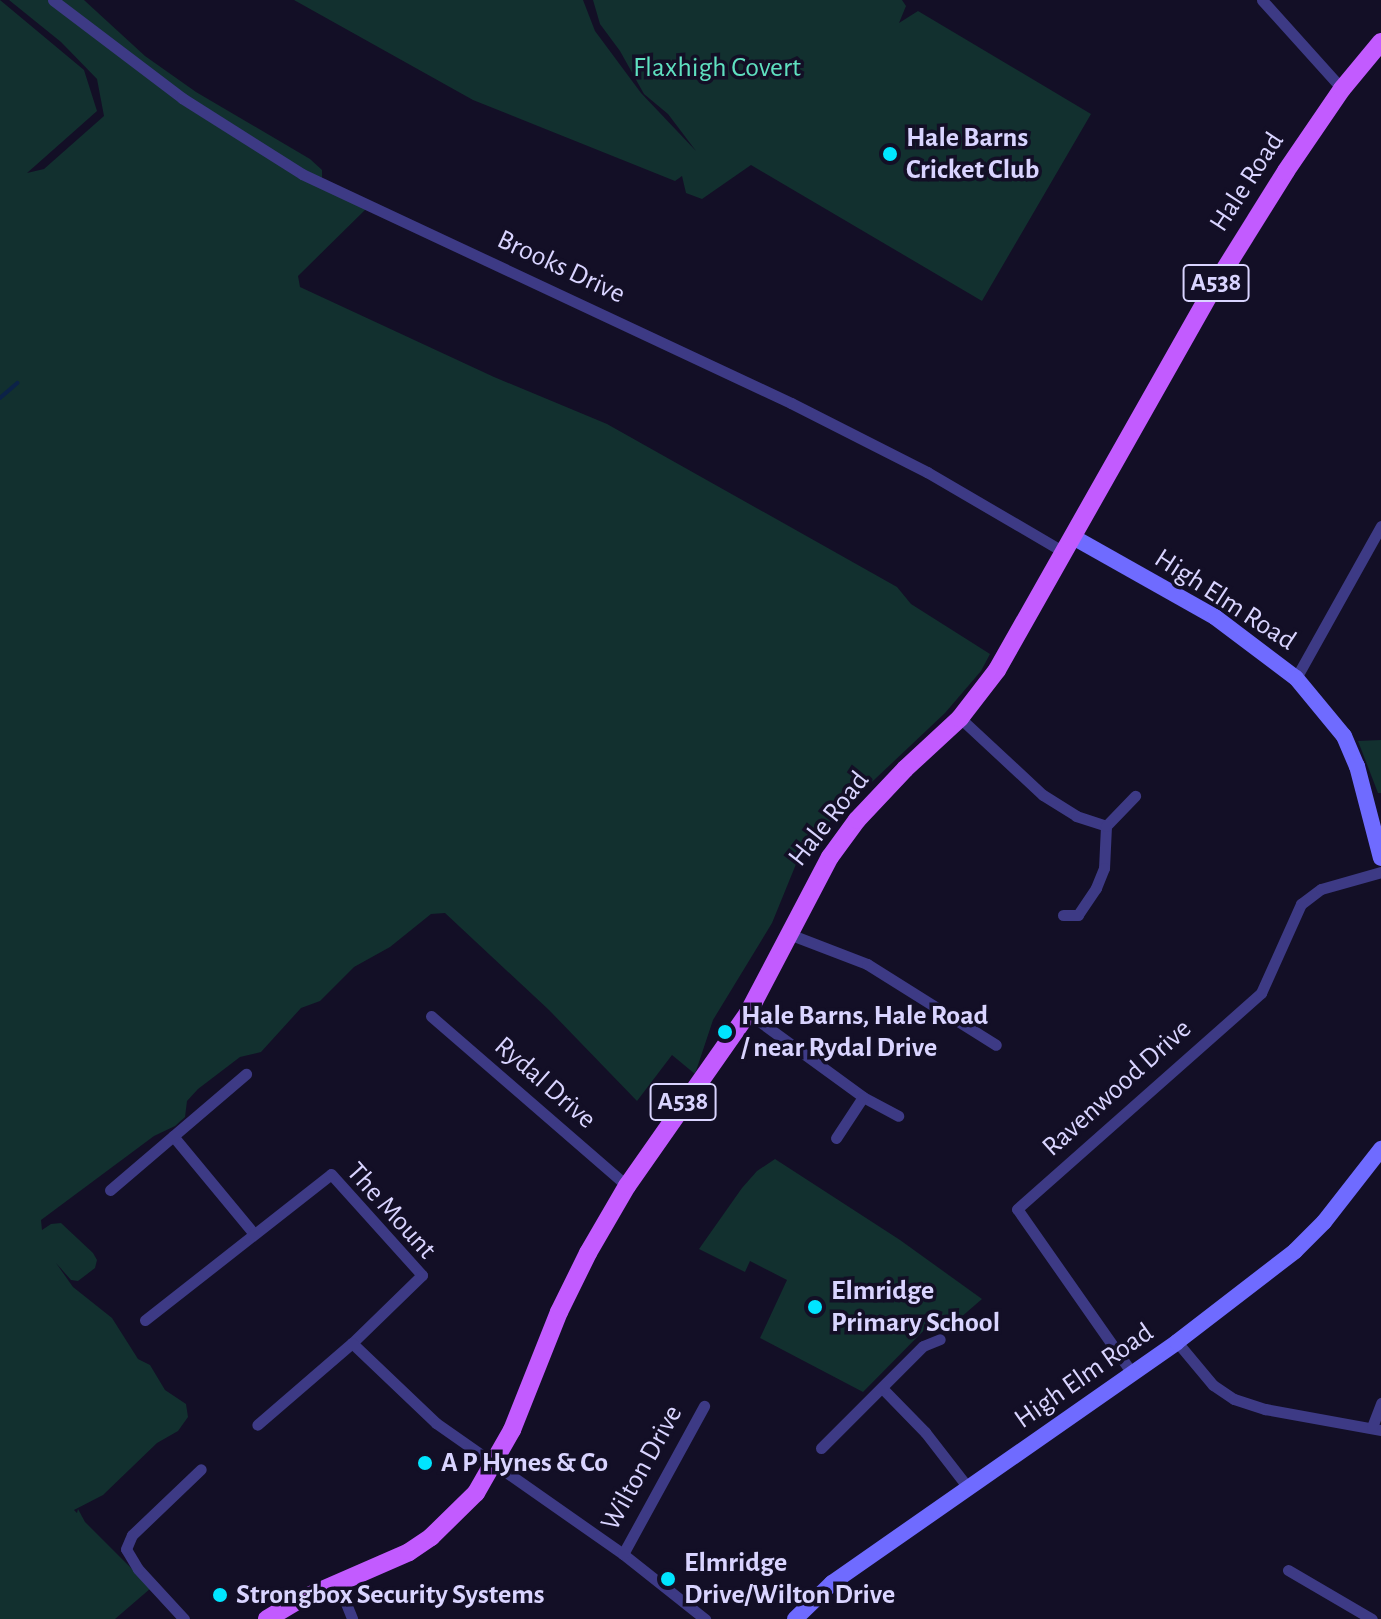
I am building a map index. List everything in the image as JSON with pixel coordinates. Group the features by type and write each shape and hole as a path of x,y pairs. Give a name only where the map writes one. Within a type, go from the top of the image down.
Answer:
{"main road":[{"name":"Hale Road","path":"267,1619 297,1601 386,1565 431,1537 476,1493 512,1430 559,1312 627,1186 748,1013 810,889 857,820 960,718 997,670 1218,280 1342,89 1381,42"}],"street":[{"name":"Brooks Drive","path":"53,0 182,98 302,174 791,403 1069,544"},
{"path":"1262,0 1342,89"},
{"path":"1296,678 1381,526"},
{"name":"High Elm Road","path":"1069,544 1215,617 1296,678 1344,736 1357,766 1381,858"},
{"path":"960,718 1043,795 1076,816 1106,826"},
{"path":"1063,915 1078,915 1096,888 1104,868 1106,826 1135,796"},
{"name":"Ravenwood Drive","path":"1132,1373 1017,1209 1261,993 1301,904 1321,889 1381,872"},
{"path":"789,934 867,964 996,1045"},
{"path":"748,1013 863,1097 898,1116"},
{"name":"Rydal Drive","path":"431,1016 627,1186"},
{"path":"110,1190 246,1074"},
{"path":"836,1138 863,1097"},
{"path":"173,1136 254,1234"},
{"name":"High Elm Road","path":"795,1619 832,1583 1177,1342 1295,1251 1324,1222 1381,1149"},
{"name":"The Mount","path":"145,1320 331,1174 422,1275 352,1343 257,1425"},
{"path":"821,1448 923,1346 940,1339"},
{"path":"1177,1342 1213,1385 1234,1399 1265,1409 1377,1428 1381,1403"},
{"path":"352,1343 436,1423 623,1554 705,1619"},
{"path":"882,1388 925,1432 969,1489"},
{"name":"Wilton Drive","path":"623,1554 704,1406"},
{"path":"184,1619 138,1569 126,1549 132,1535 201,1469"},
{"path":"1288,1570 1372,1619"},
{"path":"339,1586 352,1619"}],"green space":[{"path":"0,0 84,70 97,111 27,173 44,169 104,116 97,79 61,42 9,0 84,0 145,56 196,92 310,159 322,170 322,184 367,208 298,276 300,287 494,377 607,424 897,587 911,604 990,654 981,671 945,713 803,847 772,923 713,1020 695,1074 672,1055 637,1101 549,1010 445,913 431,914 390,947 354,967 320,1001 301,1008 261,1052 240,1057 198,1089 187,1101 185,1117 175,1126 154,1136 41,1220 42,1230 51,1224 61,1223 93,1253 97,1260 95,1268 78,1281 71,1280 56,1263 73,1287 112,1318 138,1359 150,1365 165,1390 186,1404 188,1417 178,1431 157,1443 103,1495 74,1510 77,1513 78,1509 85,1522 151,1588 115,1619 0,1619"},
{"name":"Flaxhigh Covert","path":"294,0 583,0 595,31 641,93 696,151 668,114 644,94 620,51 600,24 593,0 902,0 906,6 899,23 918,11 1091,114 982,301 751,165 702,199 686,193 682,176 675,181 473,100"},
{"path":"1381,740 1381,793 1378,793 1358,741"},
{"path":"775,1159 900,1240 982,1299 945,1331 939,1315 863,1392 760,1338 787,1280 750,1261 745,1272 699,1249 742,1188 757,1171"}],"waterway":[{"path":"0,398 17,383"}],"place":[{"name":"Hale Barns Cricket Club","path":"890,154"},
{"name":"Hale Barns, Hale Road / near Rydal Drive","path":"725,1032"},
{"name":"Elmridge Primary School","path":"815,1307"},
{"name":"A P Hynes & Co","path":"425,1463"},
{"name":"Elmridge Drive/Wilton Drive","path":"668,1579"},
{"name":"Strongbox Security Systems","path":"220,1595"}]}
